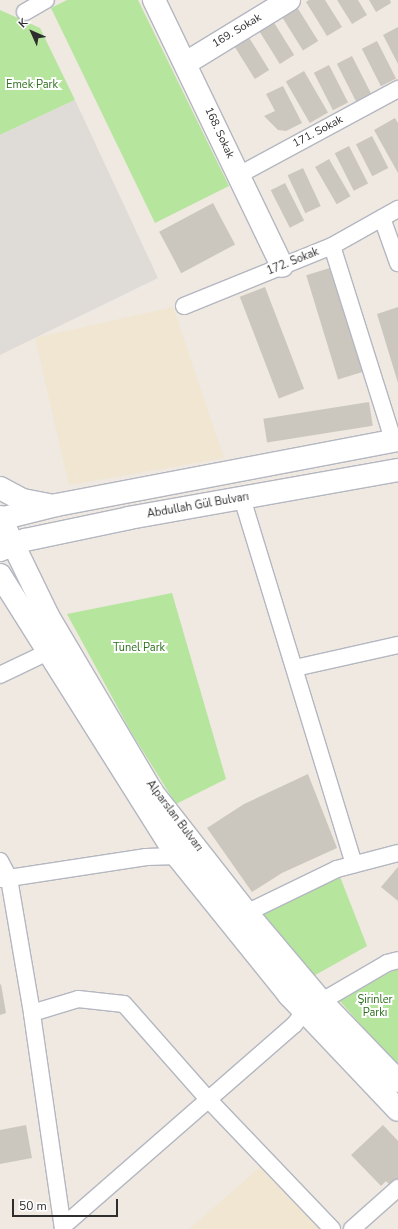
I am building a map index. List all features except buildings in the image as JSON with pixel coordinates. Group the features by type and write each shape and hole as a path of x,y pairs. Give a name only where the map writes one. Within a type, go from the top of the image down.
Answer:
{"main road":[{"name":"168. Sokak","path":"154,0 186,63 282,266"},
{"name":"169. Sokak","path":"186,63 289,0"},
{"path":"0,518 57,505 396,440"},
{"name":"Abdullah Gül Bulvarı","path":"6,548 129,518 398,470"},
{"path":"0,488 23,500 57,505"},
{"name":"Alparslan Bulvarı","path":"0,518 6,548 152,792 238,917"},
{"name":"Alparslan Bulvarı","path":"0,575 177,856 238,917 398,1110"},
{"name":"Alparslan Bulvarı","path":"313,1006 398,1081"}],"street":[{"path":"25,12 46,0"},
{"name":"171. Sokak","path":"239,175 398,89"},
{"name":"172. Sokak","path":"184,306 332,246 398,209"},
{"path":"382,218 398,263"},
{"path":"332,246 396,440"},
{"path":"242,498 354,864"},
{"path":"295,668 398,645"},
{"path":"0,675 48,652"},
{"path":"238,917 337,868 398,853"},
{"path":"4,879 146,858 177,856"},
{"path":"0,861 32,1013 66,1223"},
{"path":"66,1223 209,1100 294,1025 313,1006 388,963 398,960"},
{"path":"32,1013 78,999 124,1004 209,1100 332,1229"},
{"path":"352,1229 398,1188"}],"shaded area":[{"path":"75,100 158,278 0,355 0,135"},
{"path":"173,307 224,458 69,485 35,338"},
{"path":"261,1166 321,1229 189,1229"}],"green space":[{"path":"67,0 138,0 229,186 155,223 51,8"},
{"name":"Emek Park","path":"0,10 40,28 75,100 0,135"},
{"name":"Tünel Park","path":"172,593 226,779 176,804 131,732 67,614"},
{"path":"337,869 367,946 310,978 257,908"},
{"name":"Şirinler Parkı","path":"398,968 398,1067 339,1000"}]}
